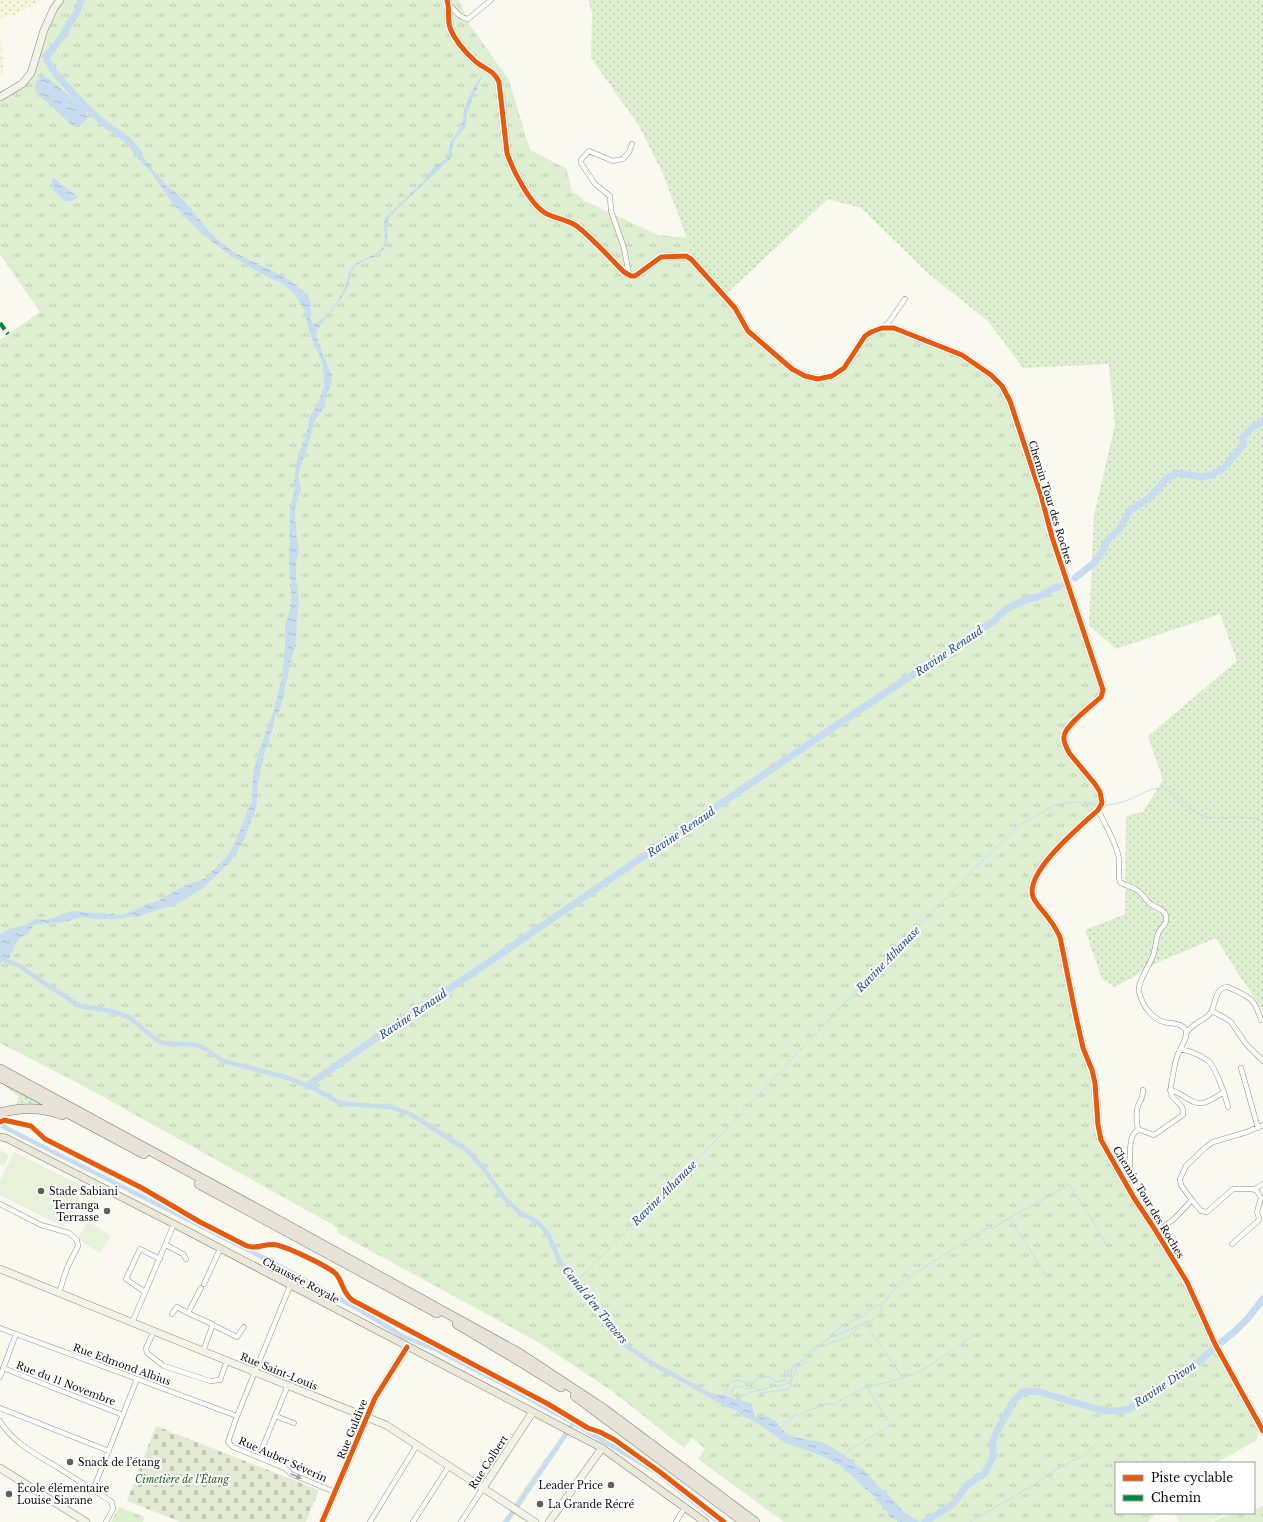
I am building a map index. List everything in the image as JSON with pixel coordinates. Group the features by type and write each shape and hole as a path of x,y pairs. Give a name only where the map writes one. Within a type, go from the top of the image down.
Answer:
{"highway":[{"path":"0,1069 519,1353 604,1409 755,1522"},
{"path":"0,1077 446,1318 514,1358 583,1402 744,1522"},
{"path":"0,1113 18,1110 47,1110 92,1127"}],"main road":[{"name":"Chaussée Royale","path":"2,1136 174,1224 532,1413 602,1448 705,1522"}],"street":[{"path":"0,97 22,84 31,73 44,30 54,8 60,0"},
{"path":"448,2 459,15 464,18 468,18 491,0"},
{"path":"448,2 448,21 456,39 466,53 476,62 489,69 496,75 499,82 507,154 535,206 546,213 570,222 579,228 624,272 635,276 662,257 686,256 691,259 735,308 748,331 792,369 805,376 818,378 832,376 844,368 865,336 882,328 889,322 905,299"},
{"path":"629,275 624,248 611,211 610,196 595,184 581,163 581,160 589,151 613,161 623,159 629,152 632,144"},
{"name":"Chemin Tour des Roches","path":"882,328 894,328 962,355 991,374 1002,386 1010,401 1041,495 1052,537 1103,690 1101,697 1067,729 1063,738 1066,749 1100,792 1102,803 1098,810 1043,863 1035,877 1032,891 1035,902 1052,922 1060,937 1083,1048 1092,1070 1095,1083 1099,1132 1105,1147 1134,1198 1187,1282 1219,1352 1263,1431"},
{"path":"1098,810 1118,852 1120,882 1136,890 1151,904 1160,909 1166,917 1164,926 1159,930 1153,958 1140,985 1139,992 1146,1009 1152,1016 1167,1022 1177,1023 1185,1029 1186,1033"},
{"path":"1138,1130 1154,1135 1183,1115 1183,1108 1173,1097 1170,1090 1177,1055 1181,1049 1186,1033 1193,1025 1209,1016 1221,988 1228,987 1248,996 1254,1002 1261,1020"},
{"path":"1212,1011 1231,1022 1246,1044 1263,1061"},
{"path":"1181,1049 1207,1060 1212,1065 1228,1107"},
{"path":"1241,1068 1261,1127 1213,1142 1206,1146 1186,1166 1180,1179 1182,1185 1192,1200 1201,1211 1207,1212 1225,1194 1233,1189 1252,1189 1258,1188 1263,1184"},
{"path":"1138,1130 1137,1110 1143,1097 1143,1090"},
{"path":"1170,1090 1177,1091 1192,1101 1199,1103 1206,1102 1223,1092"},
{"path":"1125,1182 1130,1177 1129,1155 1132,1138 1134,1133 1138,1130"},
{"path":"1232,1244 1258,1221 1257,1212 1261,1198 1257,1191 1252,1189"},
{"path":"1156,1232 1174,1219 1192,1200"},
{"path":"0,1204 41,1225 69,1233 77,1240 78,1246 67,1268 59,1293"},
{"path":"132,1323 174,1224"},
{"path":"166,1245 183,1254 186,1259"},
{"path":"145,1292 126,1279 140,1249 160,1259"},
{"path":"188,1313 220,1249"},
{"name":"Rue Saint-Louis","path":"0,1269 389,1427 535,1522"},
{"path":"237,1416 290,1286"},
{"path":"172,1314 177,1307 237,1337 244,1327"},
{"path":"203,1351 213,1326"},
{"name":"Rue Edmond Albius","path":"0,1328 237,1416"},
{"path":"154,1331 146,1348 146,1353 164,1366 214,1382 220,1380 227,1361"},
{"path":"0,1377 16,1334"},
{"name":"Rue Guldive","path":"322,1522 375,1398 407,1347"},
{"name":"Rue du 11 Novembre","path":"3,1368 123,1415"},
{"path":"93,1490 137,1379"},
{"name":"Rue Auber Séverin","path":"261,1451 288,1385"},
{"path":"0,1408 109,1451"},
{"name":"Rue Colbert","path":"461,1522 532,1413"},
{"name":"Rue Auber Séverin","path":"237,1416 228,1442 233,1447 282,1467 291,1474 335,1492"},
{"path":"275,1416 294,1423"},
{"path":"0,1421 15,1438 34,1452 112,1502 113,1509 106,1522"},
{"path":"370,1522 417,1445"},
{"path":"549,1522 602,1448"},
{"path":"414,1522 449,1466"},
{"path":"0,1468 86,1522"},
{"path":"676,1522 685,1507"}],"green space":[{"path":"0,0 41,0 17,14 1,18 0,25"},
{"path":"60,0 459,0 468,22 509,80 530,150 567,169 571,190 585,201 658,235 687,238 689,240 691,259 741,320 792,369 818,378 844,368 865,336 882,328 950,350 1002,386 1103,690 1067,729 1065,743 1095,784 1102,803 1043,863 1032,891 1055,927 1075,1012 1092,1070 1099,1132 1187,1282 1258,1426 1257,1440 1218,1462 1115,1462 1115,1514 1155,1514 1148,1522 784,1522 698,1459 705,1449 692,1438 684,1448 612,1391 538,1342 338,1233 337,1229 333,1225 78,1083 0,1043 0,340 40,312 0,254 0,97 22,84 33,64"},
{"path":"588,0 1263,0 1263,1010 1216,938 1161,961 1115,987 1102,979 1085,930 1125,914 1126,816 1143,812 1163,780 1148,736 1237,661 1220,614 1116,649 1089,625 1094,515 1115,425 1109,364 1023,368 988,321 930,275 861,208 828,199 724,296 691,259 689,240 663,174 639,126 591,58 592,13"},
{"path":"0,37 2,46 3,73 0,74"},
{"path":"7,1085 45,1105 44,1107 15,1107 19,1097 6,1087"},
{"path":"0,1150 9,1155 4,1166 0,1164"},
{"name":"Stade Sabiani","path":"14,1152 84,1187 64,1227 0,1195 0,1180"},
{"path":"88,1221 111,1236 100,1253 77,1239"},
{"name":"Cimetière de l'Étang","path":"156,1426 319,1490 306,1522 181,1522 127,1501"},
{"path":"564,1432 568,1435 518,1510 517,1506 513,1505"},
{"path":"1263,1506 1263,1522 1212,1522 1231,1514 1255,1514 1255,1510"},
{"path":"119,1507 145,1517 143,1522 111,1522"},
{"path":"510,1511 515,1514 509,1522 502,1522"},
{"path":"1175,1514 1225,1514 1209,1522 1179,1522"}],"water":[{"path":"483,74 467,114 465,128 454,140 451,158 390,216 388,220 387,241 384,249 381,253 356,265 351,273 345,293 317,330 316,335 332,376 331,385 326,395 325,406 314,422 298,475 301,490 295,507 299,554 296,561 299,602 296,640 280,710 275,716 273,728 265,751 258,784 257,804 245,838 232,860 203,888 177,904 145,914 116,919 82,917 60,923 38,924 33,926 28,934 19,938 9,958 0,964 0,935 9,929 27,925 36,919 48,920 71,911 122,915 159,900 186,885 204,879 225,859 231,851 248,808 252,802 253,773 274,709 282,678 285,647 285,624 291,607 291,584 289,571 290,509 294,492 298,454 306,437 310,416 318,404 324,386 323,364 309,332 305,311 294,293 283,284 260,273 227,253 201,233 173,204 151,172 137,157 134,147 137,148 157,175 183,199 209,231 221,242 247,259 281,275 301,289 309,298 313,324 324,317 334,307 347,282 349,272 352,267 359,261 377,253 383,247 385,239 384,224 386,217 423,182 434,167 447,158 451,141 462,125 464,110 469,97 476,83"},
{"path":"43,76 50,79 84,109 88,117 82,124 76,127 73,126 36,92 35,84 39,78"},
{"path":"52,178 78,197 72,201 65,201 53,190"},
{"path":"723,1394 735,1400 737,1397 742,1396 740,1400 751,1404 755,1417 758,1418 764,1416 771,1418 783,1431 790,1435 824,1443 850,1459 854,1459 855,1464 863,1469 881,1489 886,1490 905,1513 921,1522 897,1522 897,1520 890,1518 886,1510 883,1511 880,1504 874,1500 877,1498 863,1487 851,1474 847,1473 841,1466 822,1456 781,1441 757,1423 742,1416 736,1410 726,1407 716,1395"}],"waterway":[{"path":"81,0 76,14 64,34 47,56 47,60 55,73 81,102 101,121 128,140 139,154"},
{"name":"Ravine Renaud","path":"1075,578 1094,563 1103,550 1108,539 1118,531 1130,511 1150,497 1167,478 1177,473 1201,477 1211,475 1224,468 1243,445 1243,437 1254,426 1263,421"},
{"name":"Ravine Renaud","path":"307,1086 753,782 994,621 1006,609 1059,587"},
{"name":"Ravine Athanase","path":"1106,805 1130,799 1150,790 1161,788 1167,789 1189,808 1204,816 1219,818 1242,817 1256,819 1263,822"},
{"name":"Ravine Athanase","path":"575,1283 702,1155 854,993 985,858 1019,826 1054,805 1073,802 1087,802 1098,805"},
{"name":"Canal d'en Travers","path":"0,958 20,966 80,1006 111,1011 129,1017 154,1038 163,1043 197,1045 223,1061 288,1078 315,1089 338,1102 345,1104 391,1107 410,1114 420,1120 468,1151 484,1169 506,1200 519,1212 536,1221 544,1229 549,1236 560,1262 585,1295 606,1316 624,1344 650,1362 726,1404"},
{"path":"2,1126 278,1265 365,1313 402,1336 437,1350 503,1384 582,1428 656,1472 718,1522"},
{"path":"742,1396 754,1391 791,1383 797,1367 804,1364 818,1346 831,1337 872,1320 880,1313 882,1304 895,1289 912,1275 983,1230 989,1228 992,1229 1069,1184 1110,1249"},
{"path":"1009,1218 1045,1273"},
{"name":"Ravine Divon","path":"925,1522 953,1504 967,1485 985,1473 993,1457 993,1441 997,1431 1013,1402 1021,1393 1027,1391 1040,1392 1108,1411 1129,1409 1154,1395 1198,1362 1235,1331 1248,1318 1263,1299"},
{"path":"831,1336 842,1327 866,1315 870,1309 882,1304"},
{"path":"865,1323 903,1378"},
{"path":"791,1381 792,1367 797,1367 811,1350 818,1346 826,1346 848,1337 863,1324"},
{"path":"781,1428 792,1417 829,1403 833,1405 861,1389 916,1373 929,1366 974,1335"},
{"path":"789,1374 792,1368"},
{"path":"731,1398 731,1393 735,1386 748,1389 754,1387 761,1393 788,1390 791,1385 788,1370 785,1370 784,1380"},
{"path":"726,1395 730,1382 738,1380 753,1383 758,1378 770,1376 775,1382 784,1380 790,1383"},
{"path":"844,1456 849,1450 891,1425 870,1392 870,1386"},
{"path":"506,1522 573,1424"},
{"path":"969,1522 1005,1502 1055,1470 1084,1456 1098,1442"}],"marked path":[{"path":"0,323 8,334"}],"cycle path":[{"path":"447,0 449,25 455,38 468,55 492,72 499,82 507,153 523,187 541,210 578,227 624,272 631,276 635,276 661,257 686,256 691,259 735,308 748,331 792,369 805,376 818,379 832,376 844,368 865,336 882,328 894,328 962,355 991,375 1002,386 1010,401 1041,495 1052,537 1103,690 1101,697 1069,727 1064,736 1064,741 1070,754 1100,792 1102,803 1098,810 1045,862 1037,875 1033,887 1033,897 1060,937 1083,1048 1092,1070 1095,1083 1098,1125 1101,1140 1134,1198 1187,1282 1215,1344 1263,1431"},
{"path":"0,1122 4,1120 31,1126 45,1139 142,1188 200,1222 247,1246 254,1247 273,1244 299,1253 317,1262 336,1274 346,1294 352,1300 548,1404 588,1428 600,1432 615,1440 660,1472 724,1522"},
{"path":"322,1522 375,1398 407,1347"}],"place":[{"name":"Stade Sabiani","path":"41,1191"},
{"name":"Terranga Terrasse","path":"107,1211"},
{"name":"Snack de l’étang","path":"70,1462"},
{"name":"Leader Price","path":"611,1485"},
{"name":"École élémentaire Louise Siarane","path":"9,1494"},
{"name":"La Grande Récré","path":"540,1504"}]}
